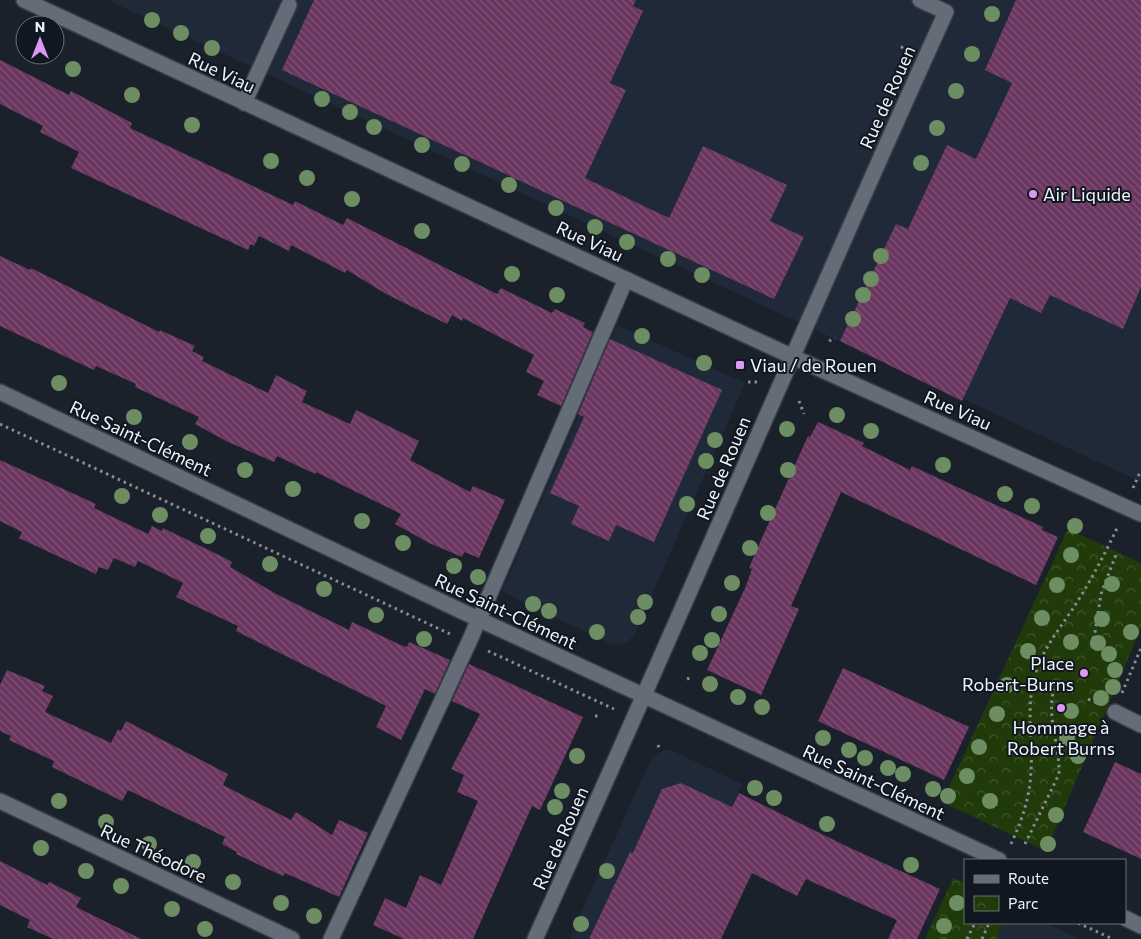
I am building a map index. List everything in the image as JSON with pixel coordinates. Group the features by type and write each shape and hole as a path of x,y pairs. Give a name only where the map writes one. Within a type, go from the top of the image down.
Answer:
{"street":[{"name":"Rue Viau","path":"24,0 791,356 1141,514"},
{"name":"Rue de Rouen","path":"535,939 645,696 791,356 946,12 920,0"},
{"path":"244,103 289,6"},
{"path":"331,939 478,619 626,279"},
{"name":"Rue Saint-Clément","path":"0,392 478,619 997,859"},
{"path":"1115,712 1141,725"},
{"name":"Rue Théodore","path":"0,801 292,939"},
{"path":"1126,918 1141,926"}],"path":[{"path":"829,341 835,338"},
{"path":"748,382 759,382"},
{"path":"799,401 804,414"},
{"path":"1013,839 1024,816 1029,795 1031,772 1029,698 1036,672 1049,644 1095,570 1126,507"},
{"path":"1091,645 1101,594 1117,552"},
{"path":"1122,694 1141,648"},
{"path":"687,678 692,677"},
{"path":"1025,844 1059,774 1058,746 1051,704 1054,690"},
{"path":"967,939 974,924"},
{"path":"982,939 989,924"},
{"path":"1080,924 1113,939"}],"shaded area":[{"path":"108,0 1141,0 1141,482"},
{"path":"617,325 745,383 635,633 628,642 613,645 502,592"},
{"path":"663,750 671,750 742,784 696,883 738,904 721,939 569,939 652,757"},
{"path":"1003,924 1048,924 1079,939 996,939"}],"green space":[{"path":"1068,529 1141,563 1141,628 1046,851 942,802"},
{"path":"953,878 964,883 964,924 1003,924 996,939 925,939"}],"building":[{"path":"314,0 636,0 633,6 643,11 610,83 626,90 585,178 669,218 703,146 787,185 770,221 804,237 774,299 282,70"},
{"name":"Air Liquide","path":"1016,0 1141,0 1141,287 1123,329 1050,295 1041,313 1010,298 962,401 840,341 896,224 908,229 947,145 976,159 1012,83 985,70"},
{"path":"0,60 69,95 71,91 132,123 130,128 293,205 295,201 343,225 347,218 497,294 501,288 552,313 555,309 585,323 583,327 593,332 561,406 537,395 544,381 526,372 534,355 463,318 462,321 452,315 447,324 386,294 347,270 345,273 291,245 289,251 259,236 254,246 251,244 248,250 71,168 79,152 40,132 43,126 0,104"},
{"path":"0,256 30,270 31,268 159,332 160,330 195,346 192,351 204,357 202,361 268,393 276,375 307,391 302,402 350,424 356,410 419,441 410,460 470,492 473,486 505,500 479,558 464,552 462,557 429,543 395,524 401,514 316,472 315,474 277,456 274,462 226,441 195,424 199,417 135,387 136,384 96,366 94,370 0,326"},
{"path":"610,339 722,390 654,542 616,525 609,541 571,524 579,506 550,493 584,417 578,414"},
{"path":"818,422 864,443 862,446 910,470 912,466 1043,527 1042,530 1058,537 1036,585 841,492 791,606 799,609 761,695 707,670 746,586 752,569 749,568 757,549 808,436 810,437"},
{"path":"0,460 96,504 94,508 148,534 152,526 162,531 163,528 225,558 232,562 230,567 278,595 349,630 352,622 403,646 407,647 409,642 450,660 435,694 425,689 401,740 376,727 386,706 236,631 238,626 176,597 183,583 138,561 135,567 114,558 108,570 99,567 96,574 19,538 22,532 0,521"},
{"path":"469,664 583,717 540,810 532,806 473,939 404,939 373,925 385,898 406,908 420,875 441,885 478,801 457,792 464,775 451,769 480,714 452,701"},
{"path":"843,668 969,727 944,780 818,721"},
{"path":"7,670 45,686 42,691 53,696 45,712 111,743 118,729 121,731 126,721 228,774 223,785 291,820 296,812 332,835 339,820 368,833 339,897 285,873 283,876 236,854 237,852 222,844 225,837 128,790 122,801 52,767 54,761 9,740 11,736 0,731 0,685"},
{"path":"1115,762 1141,774 1141,859 1083,832"},
{"path":"681,783 732,807 739,793 846,846 940,889 917,939 888,939 897,920 806,879 797,896 752,873 721,939 589,939 630,852 633,853 662,789"},
{"path":"0,861 47,885 49,882 81,898 76,907 141,939 53,939 27,927 30,920 0,905"}],"place":[{"name":"Air Liquide","path":"1033,194"},
{"name":"Viau / de Rouen","path":"740,365"},
{"name":"Place Robert-Burns","path":"1084,673"},
{"name":"Hommage à Robert Burns","path":"1061,708"}]}
